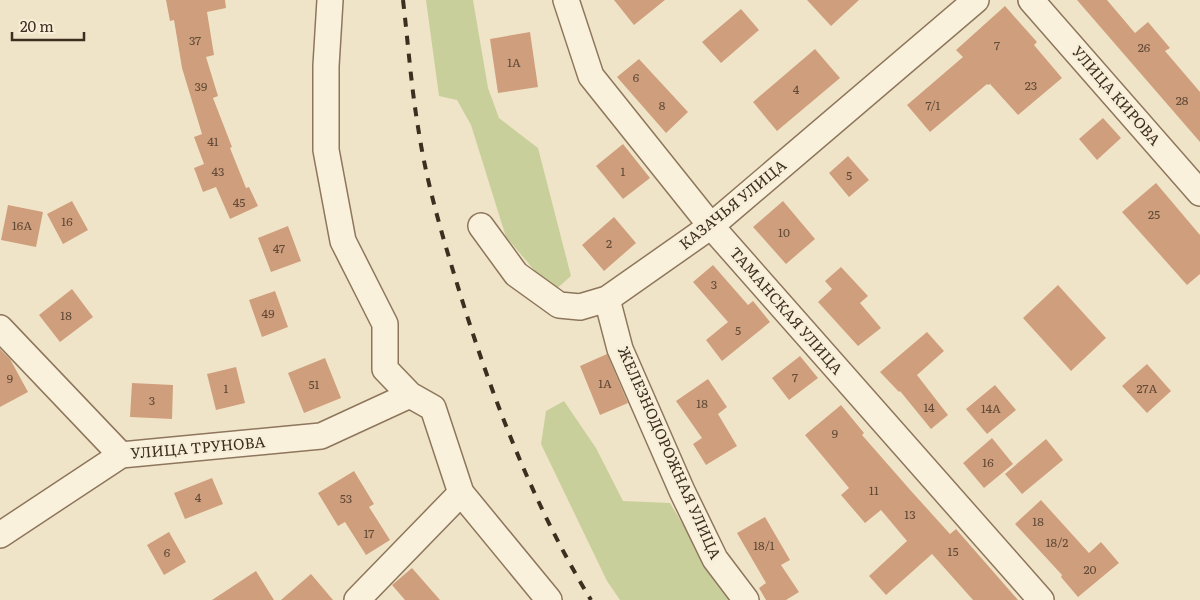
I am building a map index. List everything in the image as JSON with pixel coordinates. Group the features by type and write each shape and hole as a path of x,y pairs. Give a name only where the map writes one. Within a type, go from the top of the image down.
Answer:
{"street":[{"path":"330,0 326,66 326,150 343,241 385,324 385,369 375,412"},
{"name":"ТАМАНСКАЯ УЛИЦА","path":"566,0 591,76 711,226 1041,600"},
{"name":"КАЗАЧЬЯ УЛИЦА","path":"481,226 516,274 559,305 580,307 607,299 711,226 976,0"},
{"name":"УЛИЦА КИРОВА","path":"1031,0 1200,193"},
{"name":"ЖЕЛЕЗНОДОРОЖНАЯ УЛИЦА","path":"607,299 620,349 682,491 715,559 746,600"},
{"path":"0,328 121,455"},
{"path":"385,369 410,395 433,408 461,493 549,600"},
{"name":"УЛИЦА ТРУНОВА","path":"0,534 121,455 321,436 410,395"},
{"path":"357,600 461,493"}],"green space":[{"path":"426,0 473,0 488,88 499,118 538,148 571,276 553,292 506,237 471,125 457,100 439,96"},
{"path":"564,401 596,448 623,501 670,503 710,570 732,600 620,600 607,581 541,444 546,411"}],"building":[{"path":"166,0 225,0 226,8 207,12 214,55 206,57 218,96 213,98 232,147 230,148 246,188 249,187 258,206 230,219 216,187 203,192 194,168 204,164 194,137 202,134 182,68 174,20 170,21"},
{"path":"614,0 665,0 634,25"},
{"path":"807,0 859,0 831,26"},
{"path":"1077,0 1107,0 1135,33 1148,22 1170,48 1165,51 1200,92 1200,142"},
{"path":"1005,6 1037,42 1034,45 1062,78 1018,115 990,84 987,84 930,132 907,105 963,57 956,50"},
{"path":"741,9 759,30 721,63 702,42"},
{"path":"530,32 538,87 498,93 490,39"},
{"path":"815,49 840,78 777,131 753,102"},
{"path":"639,59 688,112 666,133 617,77"},
{"path":"1103,118 1121,138 1097,160 1079,139"},
{"path":"623,144 650,178 623,199 596,166"},
{"path":"848,156 869,180 849,197 829,173"},
{"path":"1156,183 1200,235 1200,274 1187,285 1122,212"},
{"path":"72,201 88,230 63,244 47,214"},
{"path":"783,201 815,239 786,264 753,227"},
{"path":"8,205 43,212 36,247 1,240"},
{"path":"614,217 636,243 604,271 582,245"},
{"path":"288,226 301,261 271,272 258,238"},
{"path":"713,265 748,305 753,301 770,322 722,361 706,340 728,322 693,282"},
{"path":"841,267 868,296 860,303 881,328 858,346 818,302 832,289 825,281"},
{"path":"1058,285 1106,338 1071,371 1023,318"},
{"path":"72,289 93,317 60,342 39,315"},
{"path":"275,291 288,327 262,337 249,300"},
{"path":"927,332 944,351 917,375 948,415 931,429 900,391 880,372"},
{"path":"0,349 10,359 28,392 0,407"},
{"path":"607,354 628,403 600,415 580,366"},
{"path":"800,356 818,378 789,400 772,378"},
{"path":"325,358 341,398 304,413 288,373"},
{"path":"1147,364 1171,391 1147,413 1122,386"},
{"path":"236,367 245,403 216,410 207,374"},
{"path":"708,379 727,407 718,414 737,446 706,465 693,444 702,438 676,401"},
{"path":"132,383 173,385 172,419 130,417"},
{"path":"995,385 1016,410 987,434 966,409"},
{"path":"841,405 864,433 862,435 950,534 956,529 1018,600 973,600 932,554 886,595 869,576 907,541 881,510 865,523 841,495 849,488 805,435"},
{"path":"992,438 1013,464 984,488 963,463"},
{"path":"1046,439 1063,460 1022,494 1005,474"},
{"path":"354,471 374,504 369,507 390,540 366,555 345,522 338,526 318,493"},
{"path":"212,478 223,504 185,519 174,493"},
{"path":"1041,500 1089,553 1101,542 1119,563 1078,597 1061,577 1062,575 1015,524"},
{"path":"765,517 790,560 781,565 799,592 786,600 766,600 759,588 766,583 737,533"},
{"path":"169,532 186,562 164,575 147,545"},
{"path":"412,568 440,600 405,600 392,585"},
{"path":"256,571 274,600 212,600"},
{"path":"311,574 333,600 281,600"}],"railway":[{"path":"403,0 413,95 426,172 463,303 475,341 518,455 552,529 591,600"}]}
